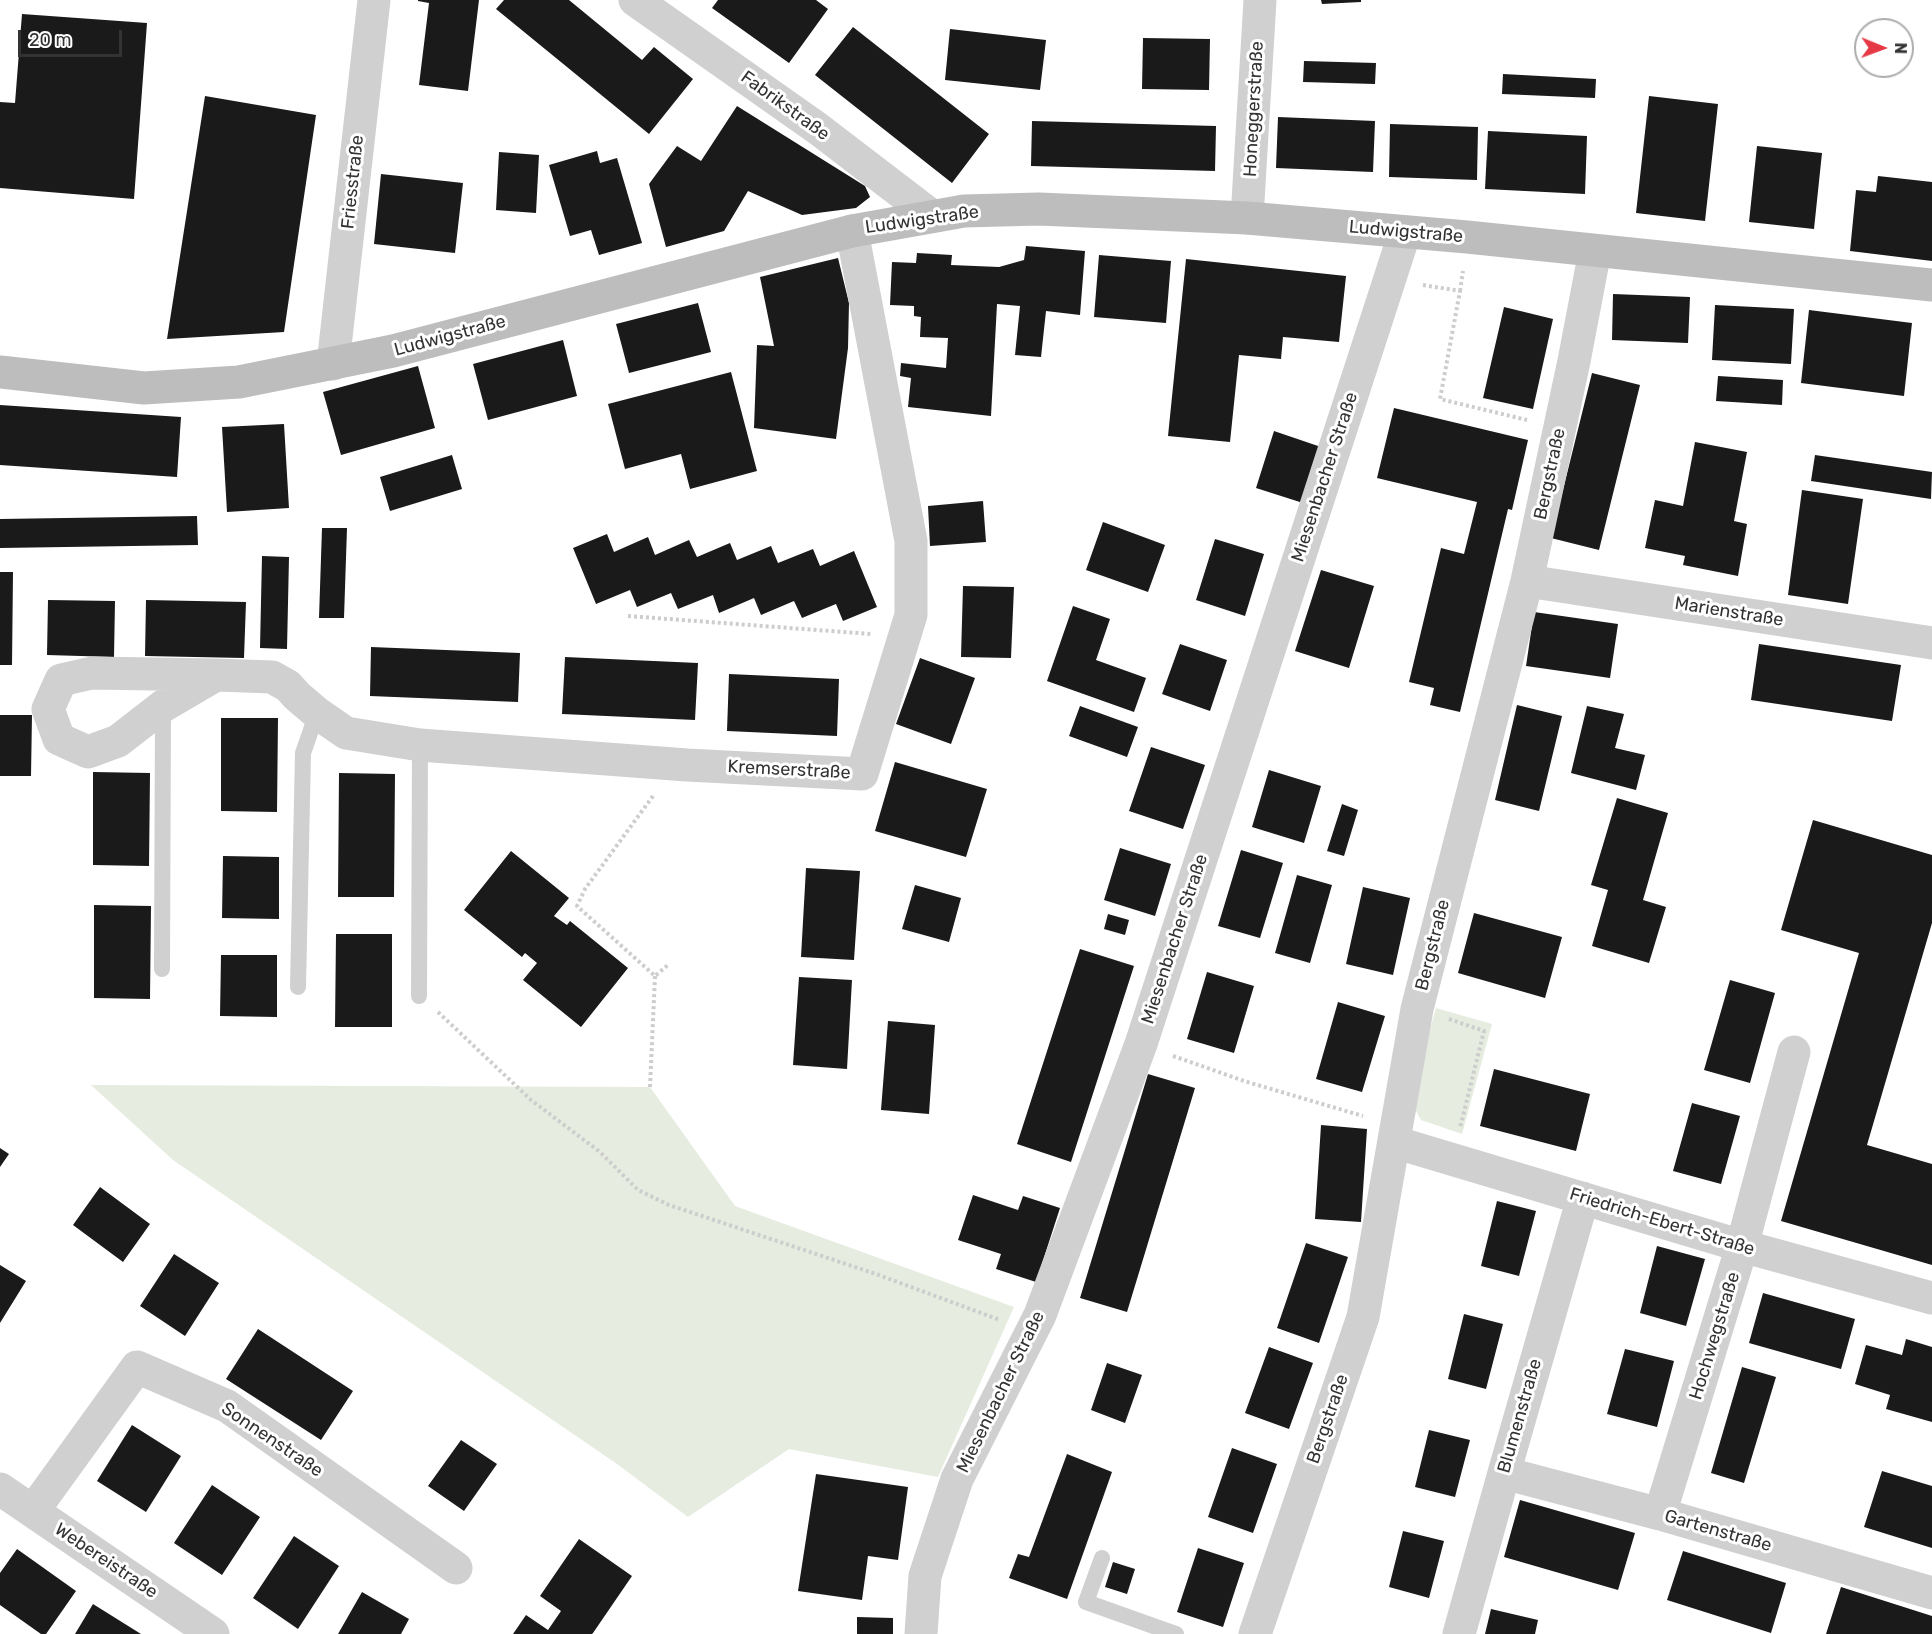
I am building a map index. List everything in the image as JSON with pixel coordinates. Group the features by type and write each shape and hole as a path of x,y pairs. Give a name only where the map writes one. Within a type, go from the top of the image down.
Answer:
{"street":[{"name":"Friesstraße","path":"333,364 374,0"},
{"name":"Fabrikstraße","path":"635,0 817,128 932,216"},
{"name":"Honeggerstraße","path":"1248,218 1260,0"},
{"name":"Ludwigstraße","path":"0,372 144,388 239,382 393,351 852,231 964,211 1039,209 1248,218 1932,285"},
{"name":"Kremserstraße","path":"216,675 163,706 118,741 88,752 59,739 48,709 61,680 92,673 216,675 272,677 288,686 317,713 346,733 420,745 676,764 862,774 911,615 911,541 852,231"},
{"name":"Miesenbacher Straße","path":"921,1634 925,1576 957,1479 1040,1315 1141,1044 1405,232"},
{"name":"Bergstraße","path":"1255,1634 1363,1317 1417,1009 1527,581 1595,251"},
{"name":"Marienstraße","path":"1527,581 1932,643"},
{"name":"Hochwegstraße","path":"1660,1514 1742,1246 1794,1052"},
{"name":"Friedrich-Ebert-Straße","path":"1395,1134 1452,1160 1742,1246 1932,1298"},
{"name":"Blumenstraße","path":"1459,1634 1583,1198"},
{"name":"Sonnenstraße","path":"33,1511 137,1367 227,1406 456,1568"},
{"name":"Gartenstraße","path":"1504,1473 1660,1514 1932,1593"},
{"name":"Webereistraße","path":"0,1489 213,1634"}],"lane":[{"path":"162,969 163,706"},
{"path":"298,987 303,753 317,713"},
{"path":"419,996 420,745"},
{"path":"1102,1558 1086,1602 1176,1634"}],"path":[{"path":"1389,280 1460,291 1440,399 1559,428"},
{"path":"628,616 904,636"},
{"path":"655,976 577,906 585,889 676,764"},
{"path":"650,1087 655,976 669,964"},
{"path":"419,996 531,1100 600,1152 638,1190 669,1205 876,1274 1032,1332"},
{"path":"1417,1009 1484,1031 1452,1160"},
{"path":"1141,1044 1395,1134"}],"shaded area":[{"path":"1436,1008 1492,1024 1462,1134 1421,1120 1410,1100"},
{"path":"91,1085 650,1087 735,1206 1014,1307 938,1477 789,1449 688,1517 617,1464 173,1160"}],"building":[{"path":"418,0 479,0 468,91 419,85 429,3"},
{"path":"504,0 569,0 642,60 654,47 693,79 649,134 496,9"},
{"path":"718,0 816,0 828,9 789,63 712,8"},
{"path":"1321,0 1361,0 1361,2 1322,4"},
{"path":"22,14 147,23 134,199 0,188 0,102 15,103"},
{"path":"853,27 989,134 952,183 815,75"},
{"path":"950,29 1046,40 1040,90 945,80"},
{"path":"1143,38 1210,39 1209,90 1142,89"},
{"path":"1304,61 1376,63 1375,84 1303,82"},
{"path":"1503,74 1596,79 1595,98 1502,94"},
{"path":"205,96 316,115 284,332 167,339"},
{"path":"1649,96 1718,104 1705,221 1636,213"},
{"path":"737,106 865,186 870,197 856,208 802,215 748,191 724,231 666,247 649,184 677,146 701,161"},
{"path":"1278,117 1375,121 1373,172 1276,168"},
{"path":"1032,121 1216,126 1215,171 1031,166"},
{"path":"1390,124 1478,127 1477,180 1389,177"},
{"path":"1488,131 1587,136 1585,194 1485,189"},
{"path":"1757,146 1822,153 1814,229 1749,222"},
{"path":"597,151 600,163 617,158 642,243 599,255 591,230 570,236 549,165"},
{"path":"499,152 539,155 536,213 496,210"},
{"path":"381,174 463,183 455,253 374,244"},
{"path":"1878,176 1932,182 1932,261 1850,251 1856,190 1876,192"},
{"path":"1026,246 1085,251 1080,315 1046,311 1041,357 1015,355 1020,306 997,304 991,416 908,407 911,378 900,376 901,363 946,368 948,338 920,337 921,317 914,316 914,306 890,305 892,262 916,263 917,253 952,255 951,265 999,267 1024,260"},
{"path":"1099,255 1171,261 1166,323 1094,317"},
{"path":"838,258 849,303 848,348 836,439 754,428 757,345 774,346 760,277"},
{"path":"1186,259 1346,276 1339,342 1283,337 1281,359 1239,355 1230,442 1168,436"},
{"path":"1613,294 1690,297 1688,343 1612,340"},
{"path":"698,303 711,352 629,373 616,324"},
{"path":"1715,305 1794,309 1791,364 1712,360"},
{"path":"1504,307 1553,319 1533,409 1483,398"},
{"path":"1809,310 1912,323 1904,396 1801,383"},
{"path":"563,340 577,396 488,420 473,364"},
{"path":"418,366 435,428 341,455 323,392"},
{"path":"731,372 757,471 690,489 681,454 625,469 608,404"},
{"path":"1592,373 1640,385 1599,550 1551,538"},
{"path":"1718,376 1783,380 1782,405 1716,401"},
{"path":"0,405 181,417 177,477 0,465"},
{"path":"1394,408 1528,440 1512,510 1508,509 1460,712 1430,705 1434,688 1409,682 1441,548 1464,554 1477,502 1377,478"},
{"path":"284,424 289,508 227,512 222,427"},
{"path":"1274,431 1321,447 1303,503 1256,488"},
{"path":"1695,442 1747,452 1734,521 1747,524 1738,576 1683,565 1685,556 1645,548 1655,500 1683,506"},
{"path":"452,455 462,489 390,511 380,477"},
{"path":"1815,455 1932,472 1931,499 1811,481"},
{"path":"1802,490 1863,499 1848,604 1788,595"},
{"path":"983,501 986,542 930,546 928,506"},
{"path":"197,516 198,545 0,548 0,519"},
{"path":"1103,522 1165,545 1148,592 1086,570"},
{"path":"322,528 347,528 344,618 319,618"},
{"path":"607,534 614,552 648,537 655,555 689,540 697,557 730,543 737,560 771,546 778,563 813,549 820,566 854,551 877,607 843,621 836,604 802,618 794,601 761,615 754,598 719,613 713,595 678,609 671,593 637,607 630,590 596,604 573,548"},
{"path":"1215,539 1264,554 1245,616 1196,600"},
{"path":"262,556 289,557 287,649 260,648"},
{"path":"1321,570 1374,586 1349,668 1295,651"},
{"path":"0,572 13,572 12,665 0,665"},
{"path":"963,586 1014,587 1011,658 961,657"},
{"path":"48,600 115,601 114,657 47,655"},
{"path":"146,600 246,602 244,658 145,656"},
{"path":"1073,606 1110,619 1096,660 1146,678 1134,712 1047,681"},
{"path":"1534,612 1618,624 1610,678 1526,666"},
{"path":"1180,644 1227,660 1210,711 1162,694"},
{"path":"1759,644 1901,665 1892,721 1751,700"},
{"path":"371,647 520,653 518,702 370,696"},
{"path":"565,657 698,663 695,720 562,714"},
{"path":"920,658 975,678 951,744 896,724"},
{"path":"729,674 839,679 837,736 727,731"},
{"path":"1517,705 1562,716 1539,811 1495,800"},
{"path":"1080,706 1138,727 1127,757 1069,736"},
{"path":"1587,706 1624,714 1615,748 1645,755 1636,790 1571,773"},
{"path":"0,715 32,715 31,776 0,776"},
{"path":"221,718 278,718 277,812 221,811"},
{"path":"1151,747 1205,765 1183,829 1129,811"},
{"path":"895,762 987,789 966,857 875,831"},
{"path":"1269,770 1321,786 1304,843 1252,827"},
{"path":"93,772 150,773 149,866 93,865"},
{"path":"339,773 395,774 394,897 338,897"},
{"path":"1617,798 1668,813 1643,900 1666,907 1649,963 1592,946 1608,890 1591,885"},
{"path":"1342,804 1358,810 1344,856 1327,851"},
{"path":"1813,820 1932,855 1932,923 1867,1145 1932,1164 1932,1265 1781,1221 1859,953 1781,930"},
{"path":"1120,848 1171,864 1155,916 1104,900"},
{"path":"1241,850 1283,863 1260,938 1218,926"},
{"path":"511,851 569,898 554,916 567,925 570,921 628,968 581,1027 523,980 537,963 525,953 522,957 464,910"},
{"path":"223,856 279,857 279,919 222,918"},
{"path":"806,868 860,871 854,960 801,957"},
{"path":"1297,875 1332,885 1310,963 1275,953"},
{"path":"915,885 961,898 949,942 902,929"},
{"path":"1363,887 1410,898 1393,975 1346,964"},
{"path":"94,905 151,906 150,999 94,998"},
{"path":"1474,913 1562,937 1545,998 1458,973"},
{"path":"1108,914 1129,920 1125,935 1104,929"},
{"path":"336,934 392,934 392,1027 335,1027"},
{"path":"1080,949 1134,966 1071,1162 1017,1144"},
{"path":"221,955 277,955 277,1017 220,1016"},
{"path":"1207,972 1254,986 1234,1053 1187,1039"},
{"path":"799,977 852,980 847,1069 793,1065"},
{"path":"1730,980 1775,993 1750,1083 1704,1070"},
{"path":"1338,1002 1385,1016 1362,1092 1316,1079"},
{"path":"888,1021 935,1025 929,1114 881,1110"},
{"path":"1494,1069 1590,1094 1576,1151 1480,1126"},
{"path":"1148,1074 1195,1088 1127,1312 1080,1298"},
{"path":"1692,1103 1740,1116 1721,1184 1673,1171"},
{"path":"1321,1125 1367,1129 1361,1222 1315,1219"},
{"path":"0,1148 9,1154 0,1167"},
{"path":"100,1187 150,1224 123,1262 73,1225"},
{"path":"973,1195 1018,1210 1023,1196 1060,1208 1036,1282 996,1269 1001,1254 958,1240"},
{"path":"1497,1201 1536,1211 1519,1276 1481,1266"},
{"path":"1306,1243 1348,1257 1319,1343 1277,1328"},
{"path":"1657,1246 1705,1259 1686,1326 1640,1313"},
{"path":"174,1254 219,1283 185,1336 140,1306"},
{"path":"0,1265 26,1281 0,1323"},
{"path":"1763,1293 1855,1319 1841,1369 1749,1343"},
{"path":"1464,1314 1503,1324 1486,1389 1448,1379"},
{"path":"258,1329 353,1391 321,1440 226,1379"},
{"path":"1906,1339 1932,1347 1932,1422 1886,1409 1890,1395 1855,1384 1866,1345 1902,1355"},
{"path":"1269,1347 1313,1363 1289,1429 1245,1413"},
{"path":"1625,1349 1674,1361 1657,1427 1607,1414"},
{"path":"1107,1363 1142,1375 1125,1423 1091,1410"},
{"path":"1742,1367 1776,1377 1744,1483 1711,1473"},
{"path":"132,1425 181,1456 146,1512 97,1481"},
{"path":"1429,1430 1470,1440 1455,1497 1415,1487"},
{"path":"461,1440 497,1464 464,1511 428,1486"},
{"path":"1232,1448 1277,1464 1253,1533 1208,1517"},
{"path":"1067,1454 1112,1472 1067,1599 1009,1578 1018,1554 1029,1557"},
{"path":"1882,1471 1932,1486 1932,1548 1864,1527"},
{"path":"816,1474 908,1487 898,1560 868,1556 862,1600 798,1591"},
{"path":"212,1485 260,1517 222,1575 174,1543"},
{"path":"1520,1500 1635,1533 1618,1590 1504,1557"},
{"path":"1403,1531 1444,1541 1429,1598 1389,1587"},
{"path":"294,1536 339,1566 298,1629 253,1598"},
{"path":"579,1539 632,1576 593,1633 513,1634 526,1615 548,1630 561,1611 540,1596"},
{"path":"1198,1548 1244,1563 1223,1627 1177,1612"},
{"path":"17,1549 76,1591 46,1634 41,1634 0,1605 0,1573"},
{"path":"1683,1551 1786,1583 1771,1633 1667,1600"},
{"path":"1113,1562 1135,1569 1127,1594 1105,1587"},
{"path":"1841,1587 1932,1616 1932,1634 1826,1634"},
{"path":"362,1592 409,1619 401,1634 338,1634"},
{"path":"93,1604 141,1634 75,1634"},
{"path":"1491,1609 1538,1620 1535,1634 1485,1634"},
{"path":"857,1617 893,1618 893,1634 857,1634"}]}
